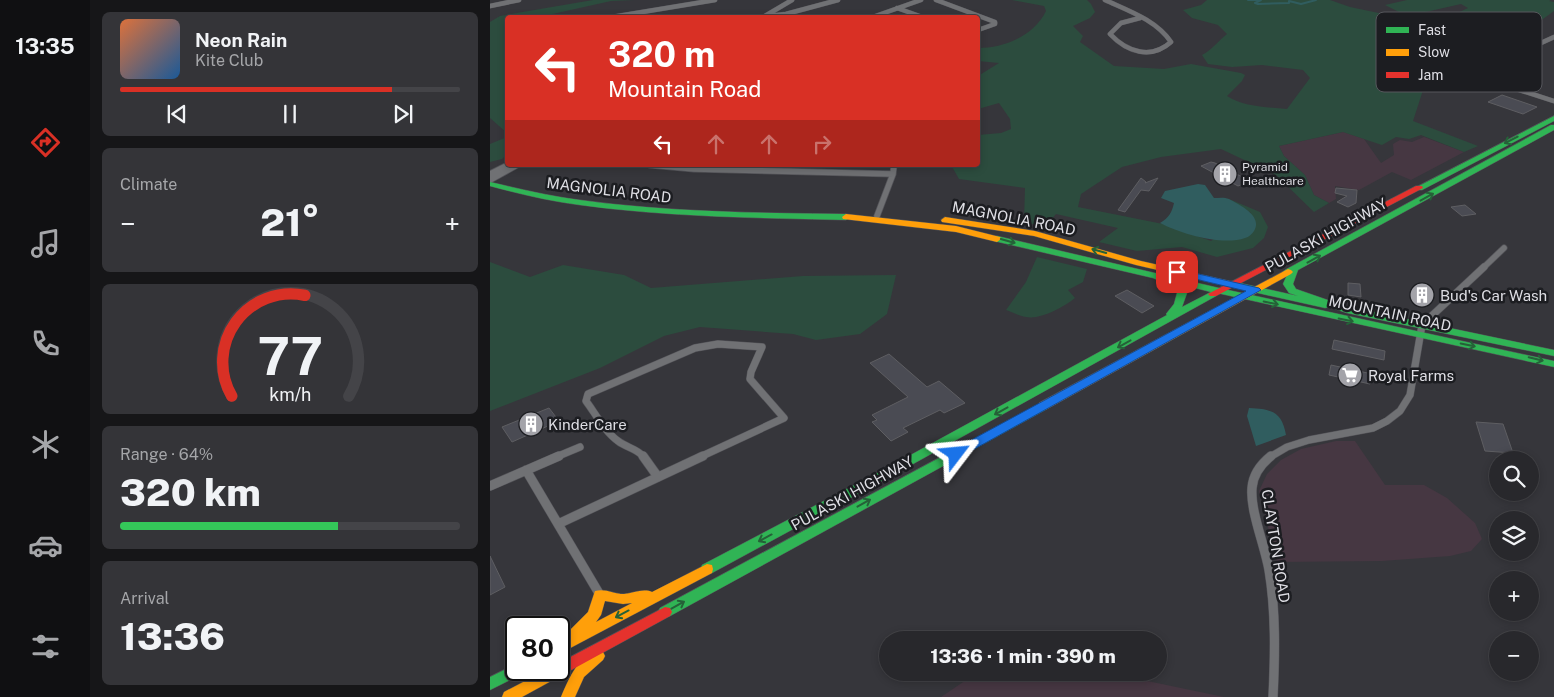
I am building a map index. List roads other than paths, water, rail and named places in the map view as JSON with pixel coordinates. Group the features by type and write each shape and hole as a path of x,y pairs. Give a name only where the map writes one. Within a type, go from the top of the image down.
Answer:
{"main road":[{"name":"PULASKI HIGHWAY","path":"570,641 900,466 1231,284 1554,118"},
{"name":"PULASKI HIGHWAY","path":"570,664 1554,127"},
{"name":"MAGNOLIA ROAD","path":"490,182 533,196 620,209 664,213 855,218 956,228 1219,291"},
{"path":"1371,212 1387,219"},
{"name":"MAGNOLIA ROAD","path":"786,216 877,216 966,223 1035,234 1139,263 1231,284"},
{"path":"1294,269 1288,284 1293,292 1348,310"},
{"path":"1151,274 1178,286 1184,295 1179,306 1152,328"},
{"name":"MOUNTAIN ROAD","path":"1231,284 1348,310 1554,364"},
{"name":"MOUNTAIN ROAD","path":"1219,291 1421,330 1554,352"},
{"path":"570,638 594,615 600,595 618,600 628,600 674,586"},
{"path":"568,697 579,673 619,637"},
{"path":"490,684 505,676"},
{"name":"PULASKI HIGHWAY","path":"509,697 539,681"}],"street":[{"path":"490,6 519,0"},
{"path":"626,15 715,0"},
{"path":"767,15 792,0"},
{"path":"779,15 838,0"},
{"path":"878,15 921,0"},
{"path":"936,0 976,15"},
{"path":"1105,0 1140,18 1167,34 1171,42 1167,47 1160,51 1136,52 1122,45 1110,34 1121,23 1140,18"},
{"path":"897,8 917,15"},
{"path":"980,16 995,22 995,24 980,29"},
{"path":"1542,42 1554,37"},
{"path":"1526,92 1554,101"},
{"path":"490,174 505,166"},
{"path":"490,182 514,167"},
{"path":"672,167 893,174"},
{"path":"877,216 893,174 894,167"},
{"path":"1421,330 1504,248"},
{"name":"CLAYTON ROAD","path":"1273,697 1275,671 1274,626 1266,550 1251,488 1254,475 1272,455 1286,448 1310,439 1373,428 1392,419 1410,395 1421,330"},
{"path":"558,524 784,418 750,379 751,372 762,347 707,345 695,348 588,394 586,401 611,434 618,441 638,450 658,477"},
{"path":"490,486 580,447"},
{"path":"526,470 600,595"}],"water":[{"path":"1198,184 1205,185 1214,198 1229,199 1249,212 1255,221 1254,231 1246,238 1225,241 1190,235 1160,223 1170,215 1174,203 1161,198 1165,191"},
{"path":"1249,408 1264,409 1275,413 1282,421 1286,435 1256,446 1247,416"}],"waterway":[{"path":"1248,0 1261,0 1255,3 1258,4 1289,3 1289,1 1301,4 1316,0"}],"place":[{"name":"Pyramid Healthcare","path":"1225,174"},
{"name":"Bud's Car Wash","path":"1422,295"},
{"name":"Royal Farms","path":"1350,375"},
{"name":"KinderCare","path":"531,424"}]}
